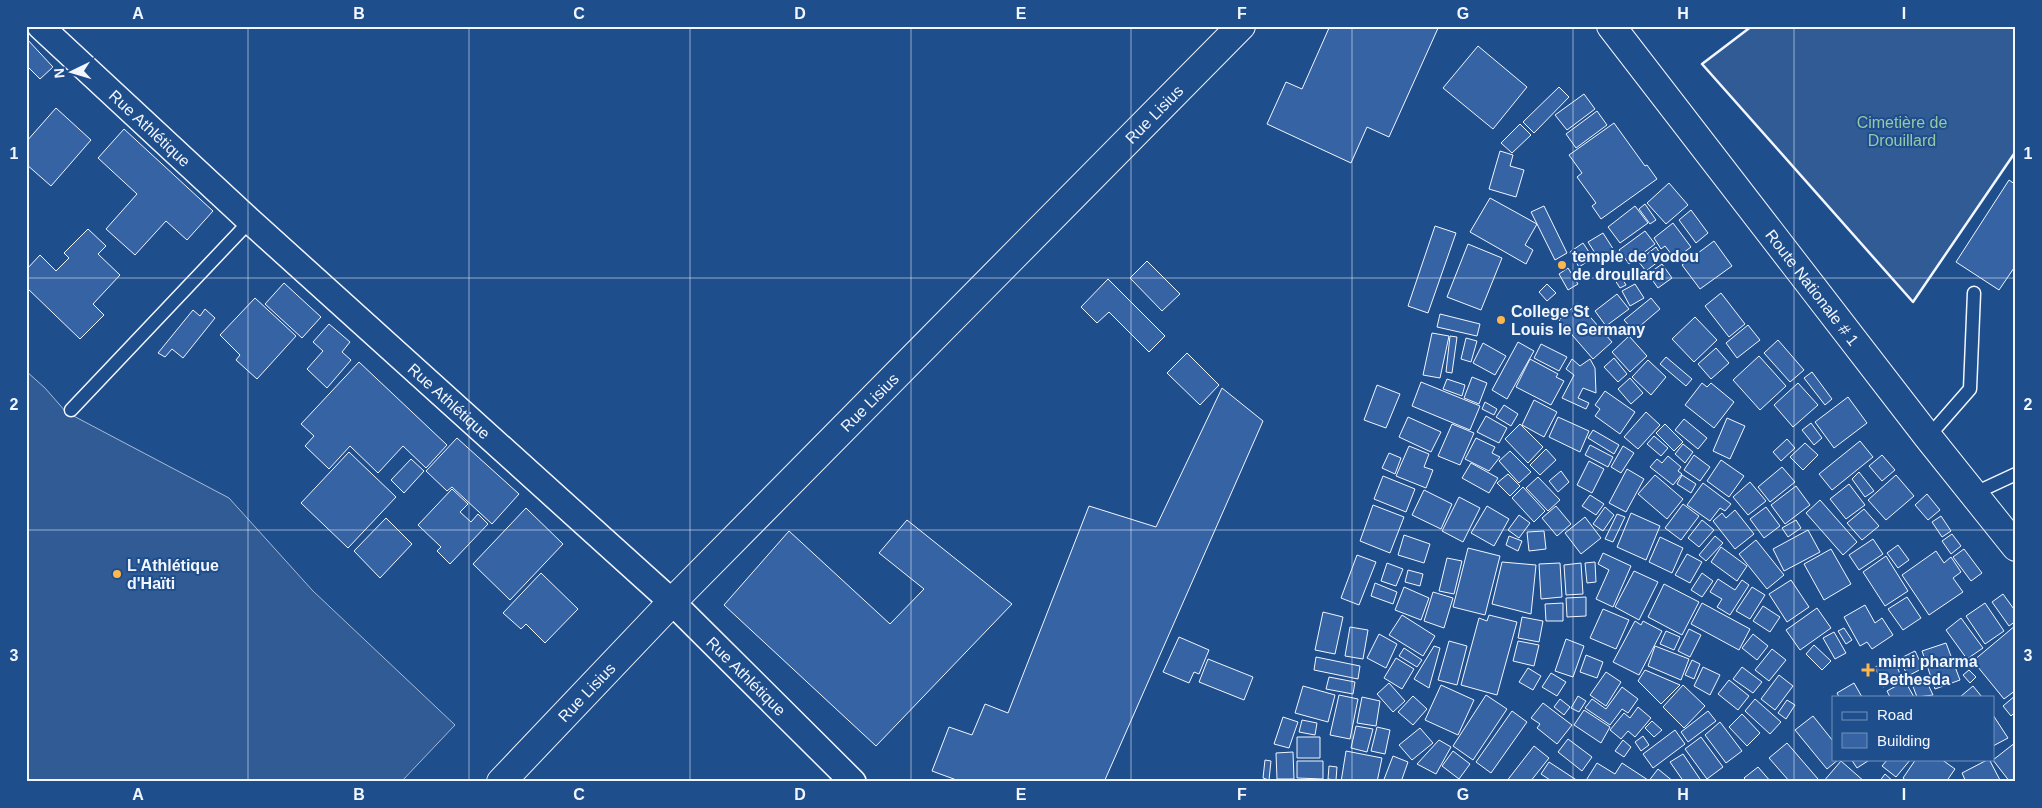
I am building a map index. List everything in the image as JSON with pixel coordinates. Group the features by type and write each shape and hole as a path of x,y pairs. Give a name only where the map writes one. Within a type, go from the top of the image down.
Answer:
{"street":[{"name":"Rue Athlétique","path":"40,26 250,221 672,602 852,782"},
{"name":"Rue Lisius","path":"501,782 672,602 1241,26"},
{"name":"Route Nationale # 1","path":"1611,26 1928,437 2016,547"}],"lane":[{"path":"71,410 250,221"},
{"path":"1928,437 1970,389 1974,293"},
{"path":"1973,494 2016,474"}],"shaded area":[{"name":"Cimetière de Drouillard","path":"1752,26 2016,26 2016,151 1913,302 1702,64"},
{"name":"L'Athlétique d'Haïti","path":"26,371 45,388 66,412 229,498 313,591 455,725 401,782 26,782"}],"building":[{"path":"1325,26 1439,26 1389,137 1367,127 1351,163 1267,124 1286,82 1302,89 1329,28"},
{"path":"26,38 53,67 40,79 26,65"},
{"path":"1478,46 1527,87 1493,129 1443,88"},
{"path":"1559,87 1569,97 1534,133 1523,122"},
{"path":"1584,94 1595,109 1567,130 1555,115"},
{"path":"56,108 91,140 51,186 26,164 26,142"},
{"path":"1597,111 1607,125 1576,148 1566,134"},
{"path":"1614,123 1645,166 1647,165 1657,179 1601,219 1592,206 1596,203 1577,177 1582,173 1569,155"},
{"path":"1520,124 1531,135 1512,153 1501,143"},
{"path":"124,129 213,211 187,240 166,221 135,255 106,229 137,194 98,158"},
{"path":"1500,151 1513,155 1510,166 1524,170 1516,197 1489,189"},
{"path":"2009,180 2016,185 2016,265 1999,290 1956,262"},
{"path":"1669,183 1688,205 1666,224 1647,203"},
{"path":"1490,198 1537,224 1525,245 1533,250 1526,264 1470,232"},
{"path":"1645,204 1656,220 1650,224 1639,209"},
{"path":"1544,206 1567,253 1555,260 1531,212"},
{"path":"1635,206 1648,223 1620,243 1608,227"},
{"path":"1691,210 1708,233 1696,243 1679,220"},
{"path":"1673,223 1691,247 1675,259 1665,246 1661,249 1654,238"},
{"path":"1435,226 1456,233 1428,313 1408,306"},
{"path":"88,229 106,246 98,254 120,275 93,304 104,315 80,339 26,287 26,270 40,255 56,271 69,258 64,253"},
{"path":"1645,231 1655,244 1629,264 1619,250"},
{"path":"1603,233 1617,255 1602,264 1588,242"},
{"path":"1714,241 1732,266 1700,289 1682,265"},
{"path":"1583,243 1593,258 1579,267 1570,252"},
{"path":"1468,244 1502,258 1481,310 1447,297"},
{"path":"1656,247 1663,258 1646,271 1638,261"},
{"path":"1147,261 1180,294 1162,311 1130,278"},
{"path":"1662,264 1672,278 1658,288 1648,274"},
{"path":"1568,268 1578,284 1568,290 1559,274"},
{"path":"1619,273 1626,285 1620,288 1613,277"},
{"path":"1108,279 1165,336 1149,352 1109,312 1097,323 1081,307"},
{"path":"284,283 321,317 302,338 265,304"},
{"path":"1547,284 1556,293 1547,301 1539,292"},
{"path":"1635,284 1644,298 1630,306 1622,291"},
{"path":"1721,293 1745,324 1729,337 1705,306"},
{"path":"1617,294 1629,309 1606,326 1595,311"},
{"path":"255,298 296,336 257,379 236,360 240,355 220,335"},
{"path":"1651,298 1660,309 1634,331 1624,320"},
{"path":"1578,303 1612,342 1593,359 1559,320"},
{"path":"205,309 215,318 183,358 172,349 165,357 158,353 193,310 200,316"},
{"path":"1440,314 1480,324 1477,336 1437,327"},
{"path":"1695,317 1717,340 1694,362 1672,339"},
{"path":"329,324 350,342 342,352 351,360 327,388 307,369 323,351 313,342"},
{"path":"1748,325 1760,340 1737,358 1726,343"},
{"path":"1432,333 1449,336 1440,378 1423,375"},
{"path":"1450,336 1457,337 1452,373 1446,372"},
{"path":"1629,336 1647,356 1630,372 1612,352"},
{"path":"1466,338 1477,341 1471,362 1461,359"},
{"path":"1778,340 1804,370 1790,382 1764,353"},
{"path":"1518,342 1534,351 1507,399 1492,390"},
{"path":"1483,343 1506,356 1495,375 1473,363"},
{"path":"1541,344 1567,357 1559,371 1534,358"},
{"path":"1716,348 1729,363 1711,379 1698,364"},
{"path":"1187,353 1219,385 1200,405 1167,373"},
{"path":"1759,356 1786,386 1760,410 1733,380"},
{"path":"1666,357 1692,379 1686,386 1660,364"},
{"path":"1614,358 1627,374 1618,382 1604,367"},
{"path":"1530,359 1558,374 1556,377 1564,381 1551,405 1516,387"},
{"path":"1572,359 1580,366 1590,359 1595,368 1596,393 1583,388 1578,398 1589,403 1586,409 1562,398 1574,375 1566,369"},
{"path":"1648,360 1666,377 1651,395 1632,377"},
{"path":"359,362 447,445 426,468 403,446 378,473 350,446 329,469 305,446 314,436 301,424"},
{"path":"1812,372 1832,399 1825,405 1804,378"},
{"path":"1472,377 1487,383 1479,404 1464,398"},
{"path":"1630,378 1643,393 1631,404 1618,389"},
{"path":"1447,379 1465,385 1462,396 1443,389"},
{"path":"1421,382 1480,406 1470,430 1412,406"},
{"path":"1702,383 1707,387 1711,383 1734,402 1714,428 1685,405"},
{"path":"1798,383 1818,405 1793,427 1774,405"},
{"path":"1377,385 1400,394 1386,428 1364,420"},
{"path":"1222,388 1263,421 1104,782 962,782 932,771 949,727 972,735 985,704 1008,713 1089,506 1156,527"},
{"path":"1605,391 1635,412 1620,434 1595,416 1600,409 1595,405"},
{"path":"1848,397 1867,423 1834,448 1815,422"},
{"path":"1534,400 1557,412 1544,437 1522,425"},
{"path":"1485,402 1497,409 1494,415 1482,409"},
{"path":"1504,405 1518,414 1511,426 1496,417"},
{"path":"1646,412 1660,425 1638,449 1624,437"},
{"path":"1486,416 1507,428 1499,443 1477,432"},
{"path":"1408,417 1441,432 1431,452 1399,437"},
{"path":"1558,417 1589,431 1580,452 1549,437"},
{"path":"1727,418 1745,426 1730,459 1713,451"},
{"path":"1684,419 1707,438 1698,449 1675,430"},
{"path":"1811,423 1822,438 1814,445 1802,430"},
{"path":"1452,424 1474,433 1460,465 1438,456"},
{"path":"1520,424 1543,447 1528,463 1505,439"},
{"path":"1665,424 1683,442 1674,451 1656,433"},
{"path":"1593,430 1619,445 1614,454 1588,438"},
{"path":"1654,436 1668,448 1661,456 1647,444"},
{"path":"457,438 519,494 492,524 452,487 447,491 426,471"},
{"path":"1476,438 1495,447 1492,453 1500,457 1489,471 1465,459"},
{"path":"1787,439 1795,448 1781,461 1773,452"},
{"path":"1860,441 1873,457 1832,490 1819,474"},
{"path":"1805,443 1818,455 1803,470 1790,457"},
{"path":"1683,444 1693,452 1685,463 1675,454"},
{"path":"1590,445 1613,457 1608,467 1585,455"},
{"path":"1409,446 1429,454 1424,467 1433,470 1426,488 1396,476"},
{"path":"1623,446 1634,453 1621,473 1611,467"},
{"path":"1546,449 1556,460 1540,475 1530,465"},
{"path":"1510,451 1531,472 1519,483 1499,461"},
{"path":"349,452 396,497 348,548 301,503"},
{"path":"1389,453 1401,458 1395,474 1382,468"},
{"path":"1694,455 1710,467 1700,481 1684,470"},
{"path":"1882,455 1895,470 1882,481 1869,466"},
{"path":"1668,456 1681,467 1678,471 1682,474 1673,485 1650,467 1657,459 1662,463"},
{"path":"411,459 424,471 404,493 391,480"},
{"path":"1721,460 1744,476 1729,497 1707,481"},
{"path":"1589,461 1604,469 1592,493 1577,485"},
{"path":"1471,463 1498,478 1489,493 1462,478"},
{"path":"1782,467 1795,482 1770,502 1758,487"},
{"path":"1627,469 1644,479 1626,512 1609,503"},
{"path":"1561,471 1569,482 1558,492 1549,481"},
{"path":"1859,472 1874,491 1865,497 1852,479"},
{"path":"1508,474 1520,486 1510,496 1497,483"},
{"path":"1655,475 1683,499 1667,519 1638,494"},
{"path":"1682,475 1696,484 1691,493 1677,484"},
{"path":"1896,475 1914,496 1886,520 1868,500"},
{"path":"1383,476 1415,489 1406,512 1374,499"},
{"path":"1538,477 1560,500 1548,511 1526,488"},
{"path":"1750,482 1766,501 1748,515 1733,497"},
{"path":"1703,483 1731,504 1725,511 1720,508 1710,521 1687,505"},
{"path":"1849,484 1865,505 1846,519 1830,499"},
{"path":"1796,486 1810,505 1785,524 1771,505"},
{"path":"1523,487 1545,511 1534,522 1512,498"},
{"path":"452,489 468,504 460,512 471,522 478,514 488,524 450,564 437,551 441,547 418,525"},
{"path":"1424,490 1452,504 1441,529 1412,515"},
{"path":"1927,494 1940,510 1928,520 1915,505"},
{"path":"1590,495 1604,504 1596,515 1582,506"},
{"path":"1459,497 1480,508 1463,542 1442,531"},
{"path":"1820,500 1857,542 1843,555 1806,513"},
{"path":"1683,504 1699,516 1681,540 1665,528"},
{"path":"1373,505 1404,517 1390,553 1360,541"},
{"path":"1487,506 1509,519 1494,546 1471,533"},
{"path":"1556,506 1571,524 1557,536 1542,518"},
{"path":"1605,507 1614,515 1603,531 1593,524"},
{"path":"1766,507 1780,526 1764,538 1750,519"},
{"path":"526,508 563,544 510,600 473,564"},
{"path":"1864,509 1879,526 1862,540 1847,523"},
{"path":"1735,510 1754,534 1735,549 1713,521 1722,513 1726,518"},
{"path":"1631,513 1660,526 1646,560 1617,547"},
{"path":"1617,514 1625,517 1613,542 1605,539"},
{"path":"1519,515 1530,523 1519,538 1508,530"},
{"path":"1941,516 1951,531 1942,537 1932,522"},
{"path":"1585,517 1601,538 1581,554 1565,533"},
{"path":"386,518 412,544 380,578 354,551"},
{"path":"907,520 1012,604 876,746 724,605 789,531 890,624 924,589 879,553"},
{"path":"1702,520 1714,530 1699,547 1688,538"},
{"path":"1796,520 1801,528 1788,537 1782,528"},
{"path":"1808,530 1820,552 1784,571 1773,549"},
{"path":"1544,531 1546,549 1529,551 1527,532"},
{"path":"1952,534 1961,546 1951,554 1942,541"},
{"path":"1404,535 1430,544 1424,563 1398,555"},
{"path":"1509,536 1522,541 1518,551 1506,545"},
{"path":"1715,536 1723,543 1706,561 1699,555"},
{"path":"1660,537 1683,548 1672,573 1649,562"},
{"path":"1873,539 1883,554 1859,570 1849,555"},
{"path":"1756,540 1784,575 1767,589 1739,554"},
{"path":"1898,545 1909,560 1898,568 1887,553"},
{"path":"1721,547 1747,566 1737,581 1711,562"},
{"path":"1468,548 1500,556 1485,615 1453,607"},
{"path":"1831,549 1851,584 1824,600 1804,564"},
{"path":"1964,549 1982,573 1971,581 1953,557"},
{"path":"1936,551 1944,563 1951,557 1961,572 1953,578 1963,592 1929,615 1902,575"},
{"path":"1603,553 1631,566 1613,607 1596,599 1609,570 1598,564"},
{"path":"1687,554 1702,562 1690,583 1675,575"},
{"path":"1357,555 1376,562 1359,605 1341,598"},
{"path":"1886,556 1908,591 1885,606 1863,572"},
{"path":"1447,558 1462,561 1454,594 1439,591"},
{"path":"1502,562 1536,565 1531,614 1492,604"},
{"path":"1595,562 1596,582 1587,583 1585,563"},
{"path":"1387,563 1403,569 1396,586 1381,581"},
{"path":"1560,563 1562,597 1541,599 1539,564"},
{"path":"1581,563 1583,594 1566,595 1564,565"},
{"path":"1408,570 1423,574 1420,586 1405,582"},
{"path":"1634,571 1658,582 1639,620 1615,607"},
{"path":"541,573 578,609 545,643 526,624 521,629 503,613"},
{"path":"1702,573 1713,581 1702,597 1691,590"},
{"path":"1718,579 1735,590 1742,580 1749,585 1730,615 1717,607 1722,599 1710,592"},
{"path":"1791,580 1809,607 1787,622 1769,594"},
{"path":"1375,583 1397,592 1393,604 1371,596"},
{"path":"1664,584 1699,602 1682,635 1648,617"},
{"path":"1404,587 1429,598 1421,620 1395,610"},
{"path":"1752,587 1765,595 1750,619 1736,611"},
{"path":"1433,592 1453,598 1444,628 1424,621"},
{"path":"2003,594 2016,612 2016,621 2009,626 1992,602"},
{"path":"1586,597 1586,616 1567,617 1566,598"},
{"path":"1907,597 1921,618 1903,630 1888,609"},
{"path":"1563,603 1563,621 1546,621 1545,604"},
{"path":"1702,603 1750,629 1739,650 1691,624"},
{"path":"1985,603 2004,631 1985,644 1966,616"},
{"path":"1865,605 1875,623 1882,618 1893,635 1872,649 1867,642 1860,646 1844,617"},
{"path":"1763,606 1780,617 1770,632 1753,621"},
{"path":"1817,608 1831,628 1800,650 1786,630"},
{"path":"1603,609 1629,620 1616,649 1590,638"},
{"path":"1323,612 1343,617 1335,654 1315,650"},
{"path":"1402,615 1435,636 1423,656 1389,635"},
{"path":"1489,615 1517,622 1497,695 1461,685 1479,618 1487,621"},
{"path":"1522,617 1543,621 1539,642 1518,638"},
{"path":"1961,618 1983,648 1967,659 1946,630"},
{"path":"1635,621 1641,625 1643,621 1662,631 1639,675 1613,662"},
{"path":"2016,625 2016,690 2004,699 1973,661"},
{"path":"1350,627 1368,630 1363,659 1345,656"},
{"path":"1844,628 1852,640 1846,644 1838,631"},
{"path":"1689,629 1701,635 1690,657 1678,651"},
{"path":"1666,631 1680,637 1674,650 1660,644"},
{"path":"1834,632 1846,653 1835,659 1823,638"},
{"path":"1379,634 1397,644 1386,668 1367,658"},
{"path":"1753,634 1768,646 1757,660 1742,648"},
{"path":"1179,637 1209,650 1199,674 1194,672 1189,683 1163,672"},
{"path":"1566,639 1584,646 1573,677 1555,671"},
{"path":"1449,641 1467,646 1457,685 1438,680"},
{"path":"1518,641 1539,645 1534,666 1513,661"},
{"path":"1946,643 1960,680 1935,689 1922,651"},
{"path":"1814,645 1831,661 1822,670 1806,654"},
{"path":"1434,646 1440,648 1429,688 1414,679"},
{"path":"1655,646 1689,659 1681,680 1648,666"},
{"path":"1404,648 1422,660 1417,667 1399,656"},
{"path":"1772,649 1786,660 1769,681 1755,670"},
{"path":"1915,651 1923,668 1908,676 1899,659"},
{"path":"1586,655 1603,662 1597,678 1580,672"},
{"path":"1316,657 1360,666 1358,679 1314,670"},
{"path":"1396,658 1414,669 1402,689 1384,678"},
{"path":"1208,659 1253,677 1244,700 1199,682"},
{"path":"1894,659 1902,679 1883,687 1875,667"},
{"path":"1692,660 1700,664 1694,679 1685,675"},
{"path":"1703,667 1720,675 1710,695 1694,686"},
{"path":"1742,667 1762,682 1753,693 1733,679"},
{"path":"1528,668 1541,676 1533,690 1519,682"},
{"path":"1645,670 1680,685 1661,704 1638,681"},
{"path":"1969,670 1976,677 1970,683 1963,675"},
{"path":"1606,672 1621,682 1606,706 1590,695"},
{"path":"1551,673 1566,682 1557,696 1542,687"},
{"path":"1779,675 1793,686 1775,710 1761,699"},
{"path":"1329,677 1355,682 1353,694 1326,689"},
{"path":"1925,678 1933,695 1917,696 1912,684"},
{"path":"1729,680 1749,696 1738,710 1718,694"},
{"path":"1905,681 1913,696 1890,696 1887,691"},
{"path":"1389,683 1405,701 1393,712 1377,694"},
{"path":"1854,683 1861,696 1838,696 1837,693"},
{"path":"1441,685 1474,700 1458,735 1425,720"},
{"path":"1683,685 1705,706 1684,728 1663,707"},
{"path":"1303,686 1335,695 1328,722 1295,713"},
{"path":"1973,686 1981,696 1961,696"},
{"path":"1622,687 1638,699 1628,713 1622,709 1610,725 1585,708 1592,699 1606,709"},
{"path":"1339,695 1358,699 1350,739 1330,735"},
{"path":"1486,695 1507,709 1473,760 1453,746"},
{"path":"2016,695 2016,711 2011,716 2003,706"},
{"path":"1413,696 1427,709 1413,725 1398,712"},
{"path":"1578,696 1586,701 1579,712 1571,708"},
{"path":"1362,697 1380,701 1376,726 1357,723"},
{"path":"1560,699 1570,707 1564,715 1554,707"},
{"path":"1755,699 1781,722 1770,734 1745,711"},
{"path":"1787,700 1795,705 1786,719 1778,713"},
{"path":"1543,703 1572,725 1557,744 1537,728 1540,724 1531,718"},
{"path":"1638,707 1651,718 1635,737 1628,731 1621,739 1610,730 1624,713 1630,718"},
{"path":"1584,710 1610,727 1601,743 1574,725"},
{"path":"1512,711 1527,722 1491,773 1476,762"},
{"path":"1708,711 1716,721 1688,742 1681,732"},
{"path":"1742,714 1760,733 1747,746 1729,727"},
{"path":"1813,716 1832,740 1832,760 1838,760 1827,769 1795,730"},
{"path":"1283,717 1298,722 1289,748 1274,744"},
{"path":"1994,717 2008,738 1994,745"},
{"path":"1302,720 1317,723 1315,735 1299,732"},
{"path":"1652,721 1662,730 1654,737 1645,728"},
{"path":"1720,722 1742,751 1726,763 1705,735"},
{"path":"1356,726 1373,729 1367,752 1351,748"},
{"path":"1377,727 1390,730 1385,754 1371,751"},
{"path":"1420,728 1433,743 1412,760 1399,745"},
{"path":"1675,730 1685,744 1653,768 1643,754"},
{"path":"1643,736 1649,745 1641,751 1635,742"},
{"path":"1297,737 1320,737 1320,758 1297,758"},
{"path":"1701,737 1723,767 1707,779 1685,749"},
{"path":"1568,739 1592,757 1582,771 1558,752"},
{"path":"1439,740 1451,747 1436,774 1417,764"},
{"path":"1623,740 1631,747 1624,757 1615,751"},
{"path":"2016,742 2016,782 2010,782 1994,759"},
{"path":"1787,743 1818,779 1815,782 1790,782 1769,758"},
{"path":"1534,746 1549,758 1530,782 1506,782"},
{"path":"1346,751 1382,758 1377,782 1341,782"},
{"path":"1453,751 1470,764 1459,779 1442,766"},
{"path":"1293,752 1294,779 1277,779 1276,753"},
{"path":"1683,754 1702,782 1684,782 1670,762"},
{"path":"1393,756 1408,762 1401,782 1383,782"},
{"path":"1265,760 1271,761 1269,780 1263,778"},
{"path":"1852,760 1869,760 1857,768"},
{"path":"1887,760 1910,760 1896,777 1882,766"},
{"path":"1915,760 1942,760 1955,769 1946,782 1908,782 1903,778"},
{"path":"1990,760 2001,782 1966,782 1962,773"},
{"path":"1297,761 1323,761 1323,779 1297,778"},
{"path":"1841,761 1865,782 1823,782"},
{"path":"1549,762 1578,781 1553,782 1541,774"},
{"path":"1597,763 1615,774 1622,763 1648,780 1647,782 1585,782"},
{"path":"1329,766 1337,767 1336,780 1328,779"},
{"path":"1758,767 1771,782 1748,782 1744,778"},
{"path":"1658,769 1674,782 1648,782"},
{"path":"1885,774 1894,782 1879,782"}],"wall":[{"path":"1752,26 1702,64 1913,302 2016,151"}],"place":[{"name":"temple de vodou de droullard","path":"1562,265"},
{"name":"College St Louis le Germany","path":"1501,320"},
{"name":"L'Athlétique d'Haïti","path":"117,574"},
{"name":"mimi pharma Bethesda","path":"1868,670"}]}
